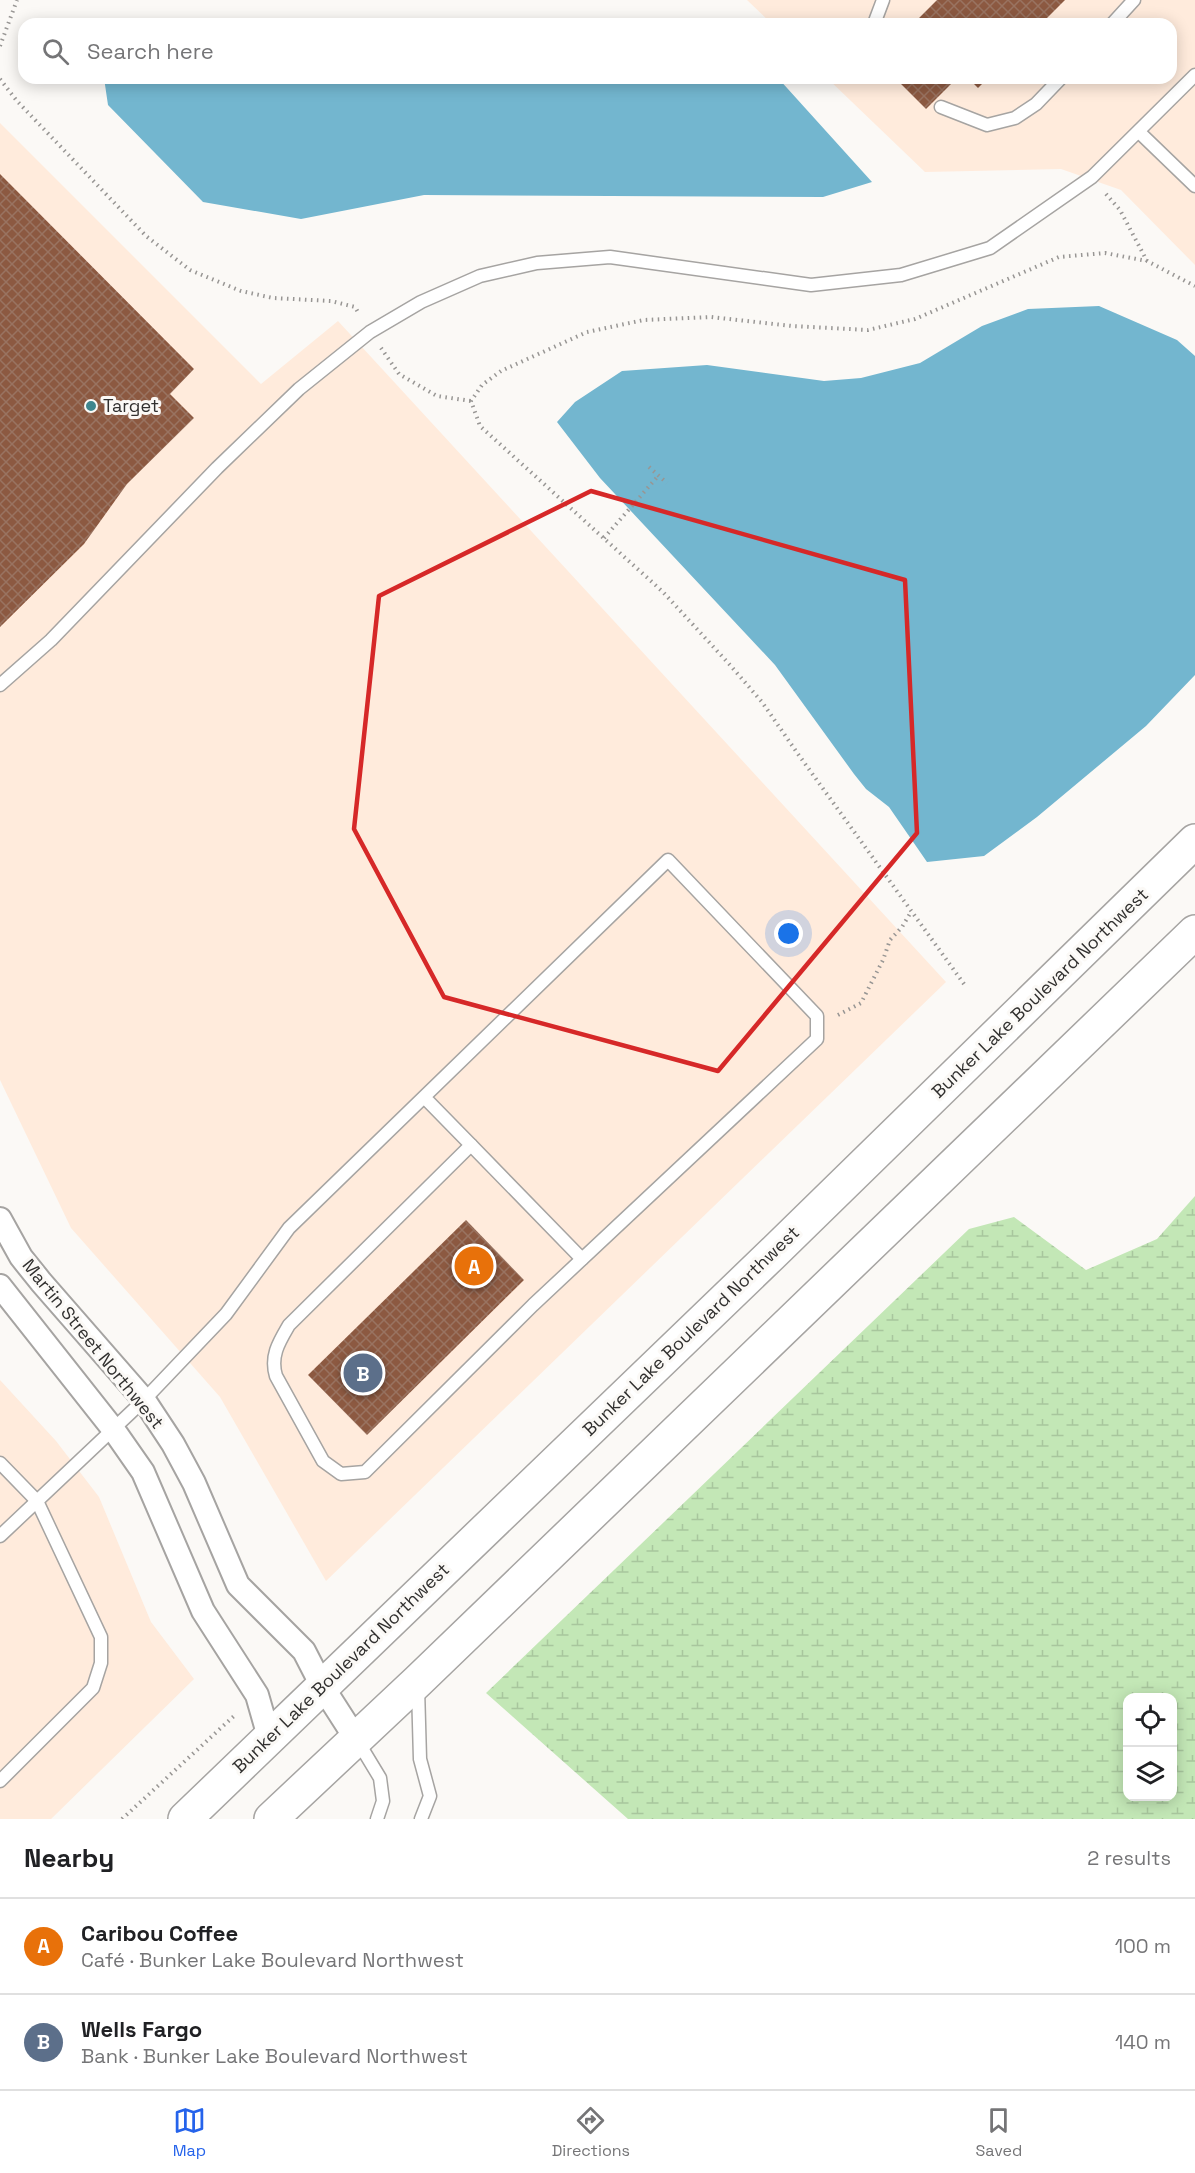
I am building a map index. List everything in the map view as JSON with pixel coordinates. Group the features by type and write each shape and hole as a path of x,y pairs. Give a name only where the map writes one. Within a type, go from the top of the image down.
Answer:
{"main road":[{"name":"Bunker Lake Boulevard Northwest","path":"184,1819 771,1255 1195,841"},
{"path":"271,1819 418,1681 1195,932"}],"street":[{"name":"Martin Street Northwest","path":"0,1219 21,1257 144,1400 195,1483 238,1585 304,1651 322,1686 356,1739"},
{"name":"Martin Street Northwest","path":"0,1286 113,1429 143,1472 203,1611 258,1695 269,1737"}],"lane":[{"path":"876,18 883,0"},
{"path":"1118,18 1134,0"},
{"path":"0,685 51,640 217,468 299,389 370,332 421,302 480,276 537,262 610,257 812,285 901,275 990,248 1092,177 1195,75"},
{"path":"941,107 987,125 1015,118 1036,104 1056,84"},
{"path":"1139,132 1195,186"},
{"path":"0,1536 144,1400 226,1314 289,1228 668,860 817,1016 818,1039 562,1278 365,1472 341,1474 323,1461 276,1376 272,1364 276,1348 289,1325 471,1145"},
{"path":"424,1097 582,1259"},
{"path":"0,1462 37,1501 101,1637 101,1663 93,1688 0,1781"},
{"path":"418,1681 420,1759 429,1796 421,1819"},
{"path":"356,1739 380,1778 384,1801 377,1819"}],"path":[{"path":"0,46 17,0"},
{"path":"0,79 17,101 146,236 190,270 241,291 273,298 331,301 355,307 399,374 437,396 471,401"},
{"path":"1092,177 1120,210 1147,261"},
{"path":"471,401 482,385 501,371 587,332 644,320 711,317 792,326 868,330 915,319 1059,257 1105,253 1147,261 1195,285"},
{"path":"471,401 480,426 663,592 762,702 964,984"},
{"path":"649,467 667,483"},
{"path":"604,538 659,475"},
{"path":"817,1016 840,1015 861,1003 883,960 890,940 902,927 911,912"},
{"path":"122,1819 238,1712"}],"highlighted area":[{"path":"591,491 905,580 917,833 718,1071 444,997 354,829 379,596"}],"shaded area":[{"path":"747,0 1195,0 1195,265 1121,190 1061,169 925,172 833,84 1177,84 1177,18 766,18"},
{"path":"0,123 261,384 338,321 946,982 326,1581 220,1397 71,1228 0,1080"},
{"path":"0,1380 56,1441 99,1497 151,1622 194,1679 51,1819 0,1819"}],"green space":[{"path":"1195,1196 1195,1819 628,1819 486,1693 969,1229 1014,1217 1086,1270 1157,1239"}],"water":[{"path":"105,84 783,84 872,182 823,197 424,195 301,219 203,202 108,105"},
{"path":"1099,306 1177,340 1195,356 1195,675 1146,726 1037,817 984,856 927,862 889,807 866,789 854,774 775,665 600,478 557,422 575,402 622,371 707,365 824,381 861,378 920,363 982,326 1028,309"}],"building":[{"path":"937,0 1065,0 1047,18 919,18"},
{"path":"901,84 951,84 926,109"},
{"name":"Target","path":"0,174 194,369 170,394 194,418 127,484 84,544 0,627"},
{"path":"466,1220 524,1280 367,1435 308,1375"}],"place":[{"name":"Target","path":"91,406"},
{"name":"Caribou Coffee","path":"474,1266"},
{"name":"Wells Fargo","path":"363,1373"}]}
